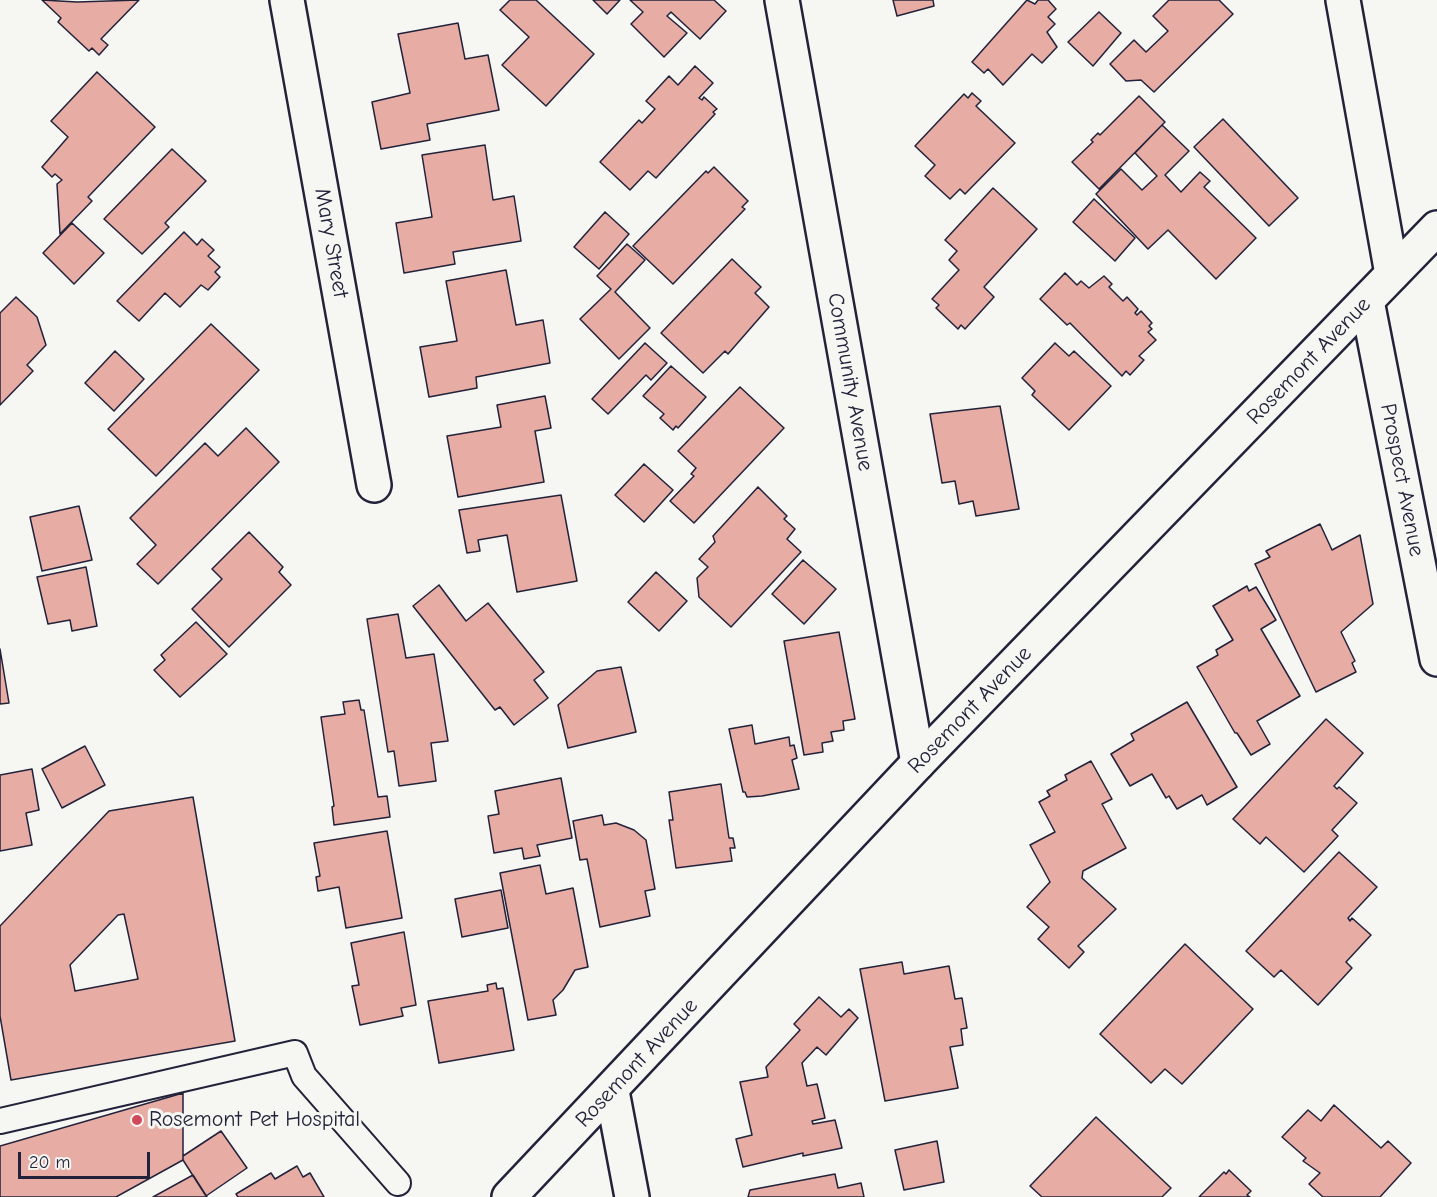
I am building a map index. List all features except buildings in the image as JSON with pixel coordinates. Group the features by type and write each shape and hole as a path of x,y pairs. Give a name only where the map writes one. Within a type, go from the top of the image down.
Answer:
{"street":[{"name":"Mary Street","path":"287,0 374,485"},
{"name":"Community Avenue","path":"782,0 918,763"},
{"path":"1342,0 1392,274"},
{"name":"Rosemont Avenue","path":"509,1197 918,763 1437,228"},
{"name":"Prospect Avenue","path":"1367,301 1437,659"},
{"path":"612,1090 632,1197"}],"lane":[{"path":"0,1121 295,1053 304,1076 398,1183"}],"place":[{"name":"Rosemont Pet Hospital","path":"137,1120"}]}
